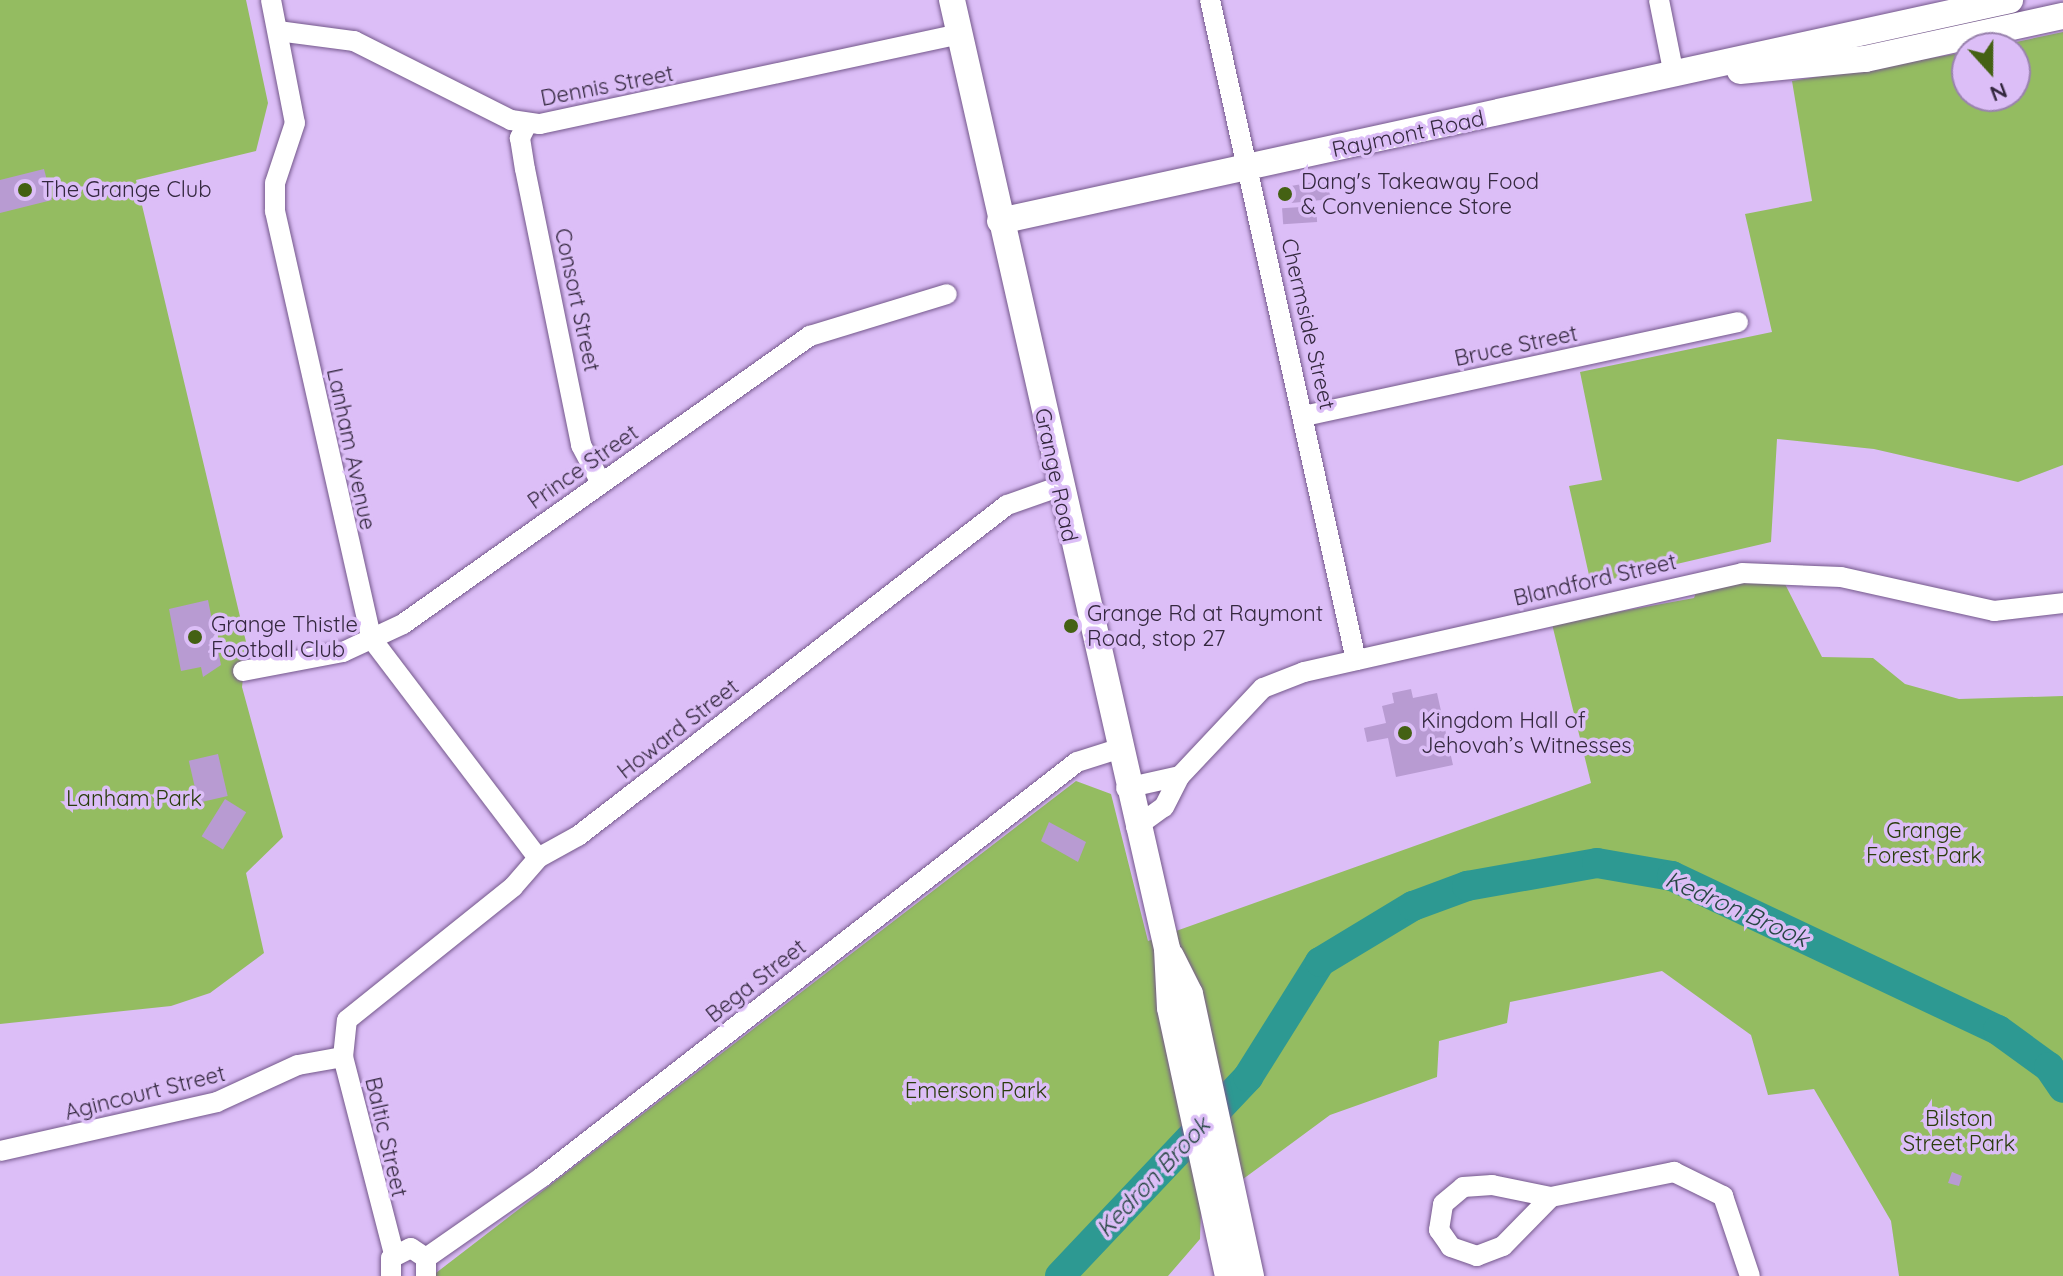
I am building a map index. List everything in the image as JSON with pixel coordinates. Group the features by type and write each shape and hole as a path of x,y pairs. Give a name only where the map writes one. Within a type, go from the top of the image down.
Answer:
{"main road":[{"name":"Grange Road","path":"952,0 1126,788 1167,949 1190,994 1188,1037 1222,1189"},
{"name":"Raymont Road","path":"1000,221 2010,0"},
{"name":"Raymont Road","path":"1674,75 1814,67 2063,16"},
{"path":"1222,1189 1228,1276"},
{"path":"1222,1189 1251,1276"}],"street":[{"name":"Lanham Avenue","path":"271,0 295,123 275,183 275,211 371,638 538,858"},
{"name":"Chermside Street","path":"1210,0 1356,660"},
{"path":"1659,0 1674,75"},
{"name":"Dennis Street","path":"278,31 354,41 527,124 960,34"},
{"name":"Consort Street","path":"527,124 520,138 525,169 581,445 601,483"},
{"name":"Prince Street","path":"243,671 343,652 413,618 824,328 947,294"},
{"name":"Bruce Street","path":"1304,416 1738,322"},
{"name":"Howard Street","path":"342,1029 513,887 538,858 578,836 1007,505 1058,487"},
{"name":"Blandford Street","path":"1136,827 1164,807 1180,776 1263,688 1356,660 1742,573 1841,577 1994,611 2063,603"},
{"name":"Bega Street","path":"426,1267 1077,762 1118,749"},
{"path":"1126,788 1180,776"},
{"name":"Baltic Street","path":"342,1029 343,1057 394,1254"},
{"name":"Agincourt Street","path":"0,1151 217,1102 298,1065 343,1057"},
{"path":"1551,1197 1503,1246 1477,1256 1451,1247 1439,1230 1443,1204 1463,1187 1492,1185 1551,1197 1646,1173 1690,1177 1723,1196 1750,1276"},
{"path":"391,1276 394,1254 411,1248 426,1267"}],"green space":[{"name":"Lanham Park","path":"0,0 246,0 268,103 256,151 136,180 247,646 242,687 283,837 246,873 264,953 210,993 171,1006 0,1024"},
{"path":"2063,32 2063,465 2018,482 1874,449 1777,439 1771,542 1591,584 1569,486 1602,480 1580,372 1772,332 1745,214 1812,201 1792,81 1951,55 1951,112 2031,112 2031,39"},
{"path":"1738,581 1784,582 1822,657 1873,658 1905,684 1959,699 2063,696 2063,1276 1899,1276 1891,1221 1814,1089 1768,1095 1751,1035 1662,971 1510,1002 1507,1023 1439,1041 1437,1077 1330,1115 1201,1210 1200,1239 1168,1276 432,1276 1076,781 1111,794 1148,941 1591,783 1552,624 1694,598 1698,587"}],"building":[{"name":"The Grange Club","path":"44,169 52,200 0,213 0,180"},
{"path":"1324,180 1332,199 1281,204 1280,188"},
{"path":"1316,206 1317,222 1283,224 1282,208"},
{"name":"Grange Thistle Football Club","path":"208,600 221,665 203,677 201,667 181,671 169,609"},
{"name":"Kingdom Hall of Jehovah’s Witnesses","path":"1411,689 1413,698 1437,693 1453,765 1396,777 1388,738 1367,742 1364,728 1386,723 1382,706 1394,703 1392,693"},
{"path":"218,754 228,796 198,803 189,761"},
{"path":"225,799 246,812 223,850 202,836"},
{"path":"1049,822 1086,842 1078,862 1041,841"},
{"path":"1952,1172 1962,1176 1959,1186 1948,1183"}],"waterway":[{"name":"Kedron Brook","path":"1060,1276 1248,1077 1320,962 1413,906 1467,886 1597,863 1672,876 1998,1030 2049,1067 2063,1088"}],"place":[{"name":"The Grange Club","path":"25,190"},
{"name":"Dang's Takeaway Food & Convenience Store","path":"1285,194"},
{"name":"Grange Rd at Raymont Road, stop 27","path":"1071,626"},
{"name":"Grange Thistle Football Club","path":"195,637"},
{"name":"Kingdom Hall of Jehovah’s Witnesses","path":"1405,733"}],"park label":[{"name":"Grange Forest Park","path":"1924,842"},
{"name":"Emerson Park","path":"976,1091"},
{"name":"Bilston Street Park","path":"1959,1130"}]}
